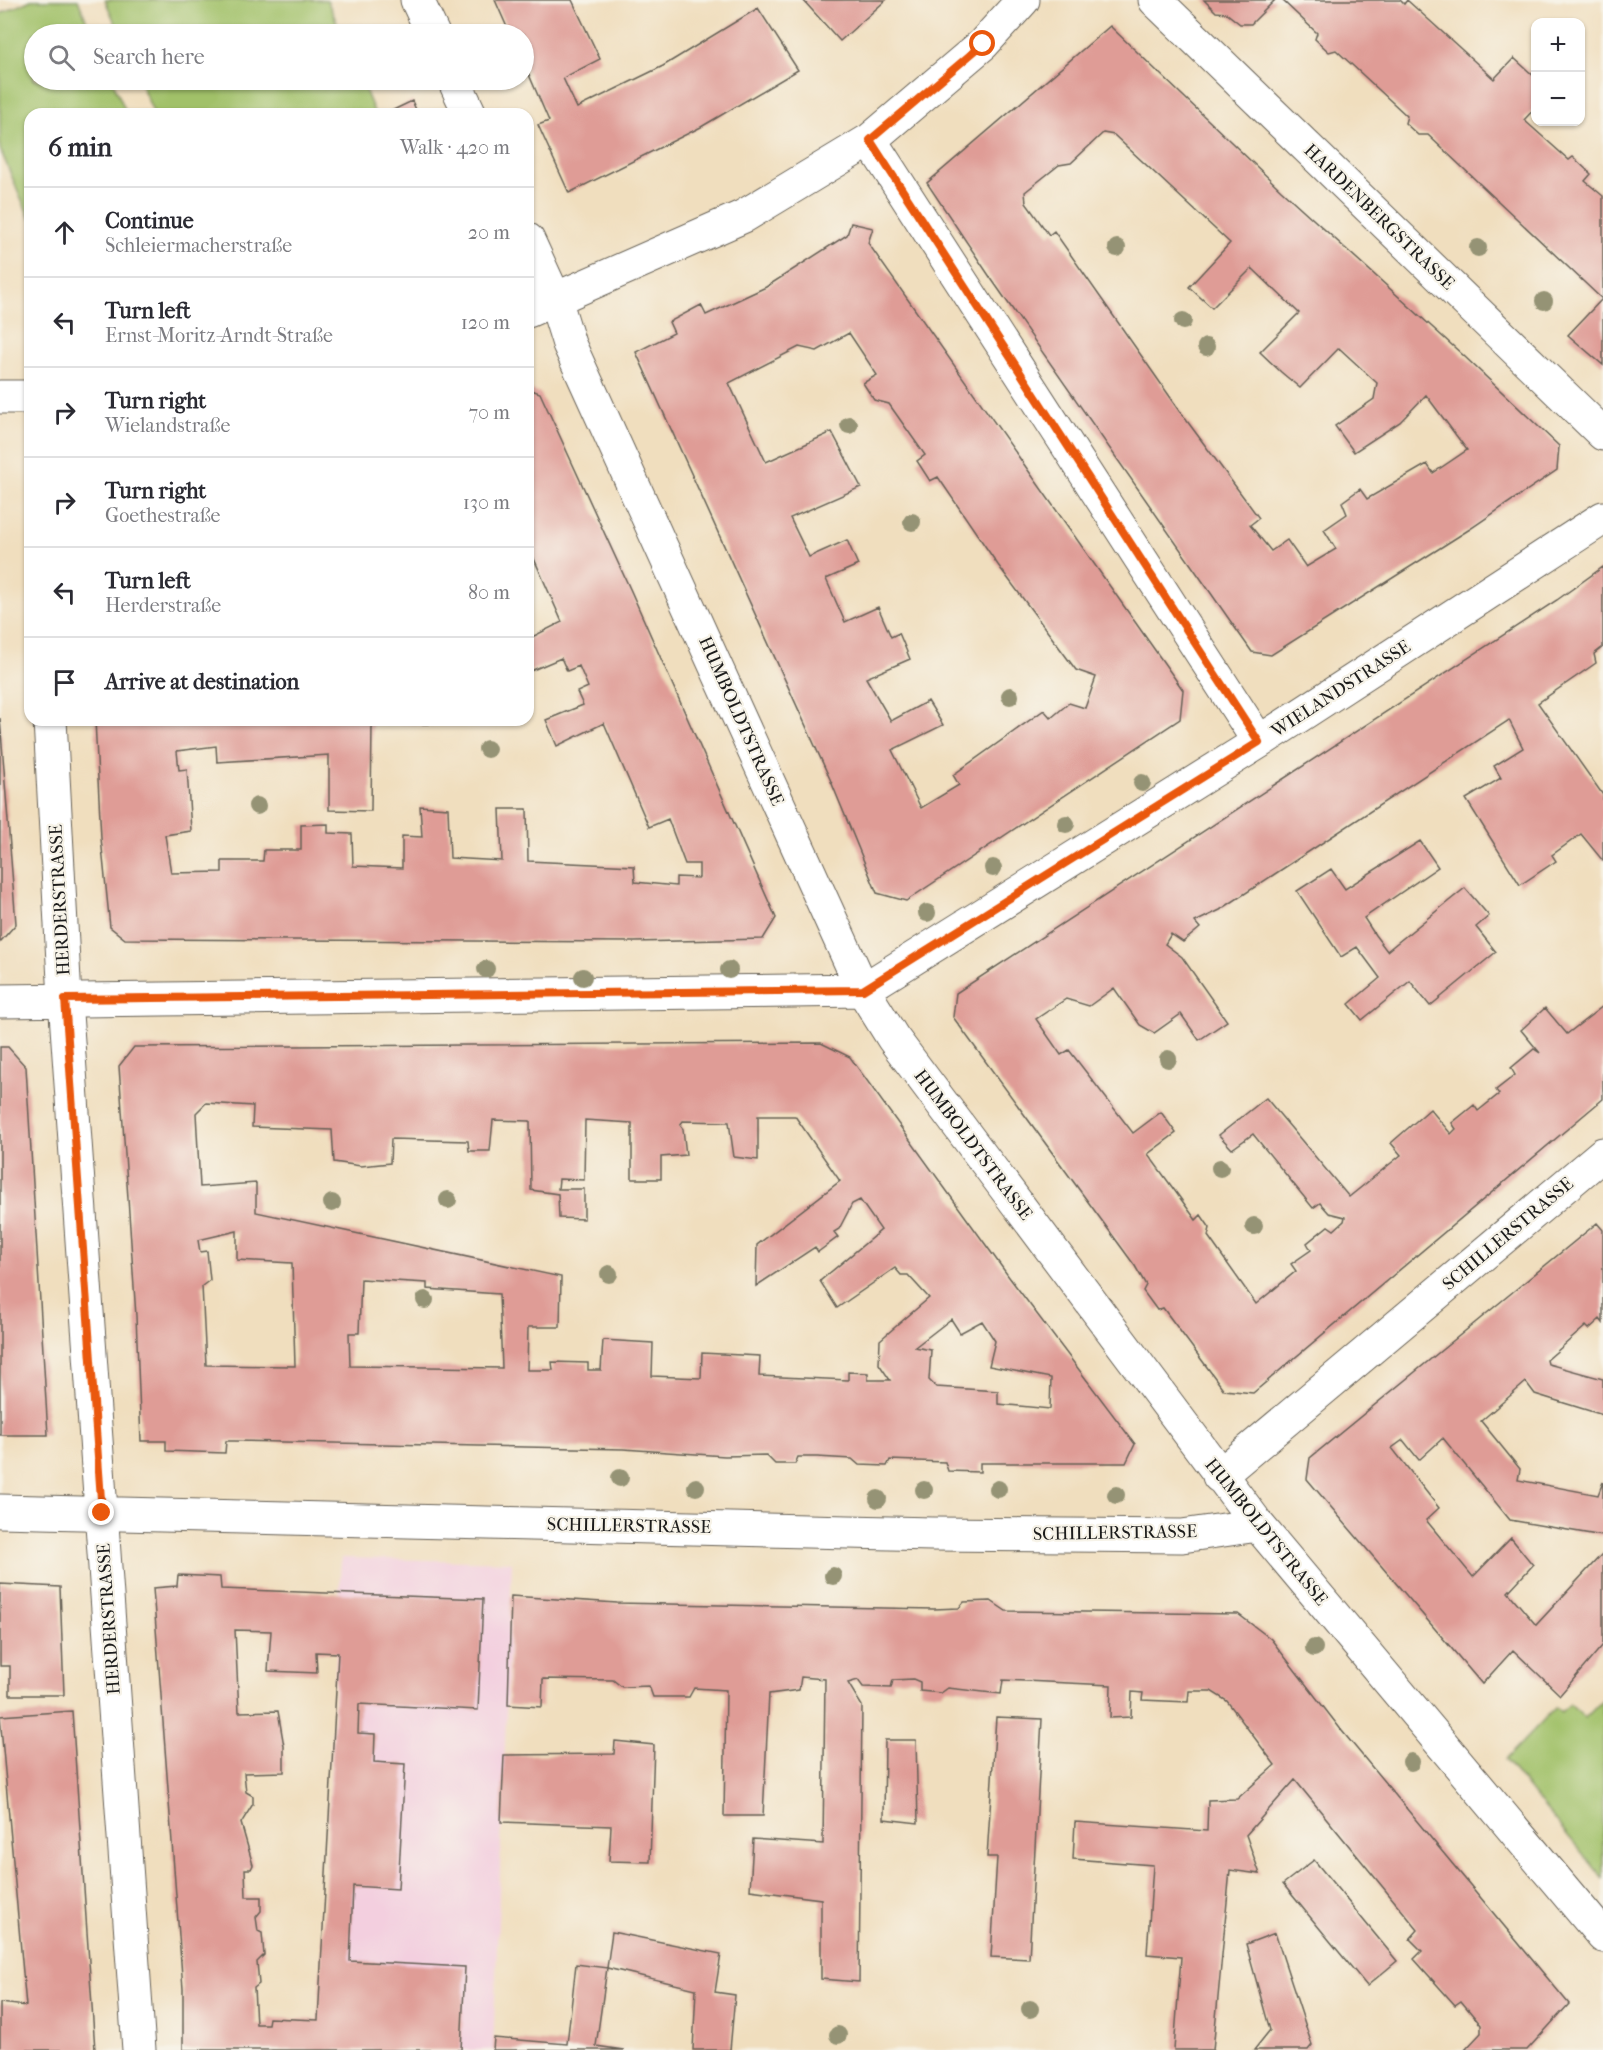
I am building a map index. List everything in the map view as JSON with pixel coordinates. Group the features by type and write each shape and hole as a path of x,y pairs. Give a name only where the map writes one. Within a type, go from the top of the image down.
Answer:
{"street":[{"path":"417,0 428,24"},
{"path":"542,305 744,216 870,140 983,44 1023,0"},
{"name":"HARDENBERGSTRASSE","path":"1155,0 1603,434"},
{"path":"459,90 467,108"},
{"path":"870,140 1259,742"},
{"name":"HUMBOLDTSTRASSE","path":"534,268 542,305 569,344 863,990 893,1038 1219,1476 1603,1936"},
{"path":"0,397 24,397"},
{"name":"WIELANDSTRASSE","path":"863,990 1259,742 1603,518"},
{"name":"HERDERSTRASSE","path":"50,726 65,999 139,2050"},
{"path":"0,1001 863,990"},
{"name":"SCHILLERSTRASSE","path":"1219,1476 1603,1154"},
{"name":"SCHILLERSTRASSE","path":"0,1511 968,1534 1182,1536 1258,1525"}],"shaded area":[{"path":"341,1558 512,1562 493,2050 317,2050"}],"green space":[{"path":"31,0 78,0 88,24 24,24 24,90 116,90 124,108 24,108 24,205 0,149 0,14"},
{"path":"105,0 327,0 338,24 116,24"},
{"path":"143,90 365,90 373,108 151,108"},
{"path":"1603,1700 1603,1878 1505,1760 1556,1707 1561,1712 1569,1704 1585,1718"}],"building":[{"path":"495,0 572,0 600,59 563,78 577,108 663,66 758,8 798,70 701,127 569,193 538,125 549,121 534,86 534,24 506,24"},
{"path":"803,0 886,0 840,41"},
{"path":"1204,0 1275,0 1251,24 1240,24 1226,13 1216,12"},
{"path":"1282,0 1400,0 1404,4 1407,0 1494,79 1514,58 1531,73 1531,112 1524,120 1569,160 1573,157 1591,174 1585,181 1603,196 1603,365 1568,335 1602,299 1428,135 1418,135 1405,123 1407,116 1336,50 1329,52 1315,39 1317,33"},
{"path":"1110,26 1281,190 1464,356 1559,446 1557,470 1470,529 1271,655 1252,652 927,183","holes":["1103,133 1114,135 1230,243 1189,287 1212,308 1252,268 1299,313 1260,352 1281,372 1300,388 1339,348 1377,383 1374,399 1335,426 1354,452 1400,422 1426,395 1467,450 1433,473 1427,464 1367,499 1360,489 1342,502 1347,514 1324,530 1336,549 1306,567 1287,540 1271,551 1250,525 1259,518 1187,421 1054,231 1049,235 1026,203 1025,192 1059,165 1071,163"]},
{"path":"412,101 415,108 397,108"},
{"path":"851,223 873,228 868,243 1183,690 1180,719 906,901 877,893 830,779 636,352 674,333 669,322 701,305 706,315 766,287 847,235","holes":["849,333 877,375 863,383 874,400 889,404 925,455 917,461 930,481 938,477 998,565 1076,670 1096,677 1085,708 1069,703 1051,718 1044,710 953,775 959,785 921,808 892,750 943,725 928,701 891,721 866,678 910,659 899,633 891,637 878,607 845,622 826,579 858,565 847,540 809,557 790,518 861,487 832,432 766,462 729,383 799,347 817,351"]},
{"path":"534,391 540,393 631,591 776,918 763,939 635,942 125,939 110,927 101,838 95,726 372,726 371,811 329,810 329,755 217,762 216,746 177,751 179,770 187,769 191,831 165,835 171,873 222,872 222,861 263,861 264,850 301,850 301,825 328,824 328,833 352,834 353,866 402,868 402,836 422,837 420,806 448,808 450,858 502,861 500,809 527,809 528,861 634,866 635,882 676,886 676,877 699,878 699,864 685,864 668,819 649,827 604,723 557,746 546,720 583,705 577,692 588,687 579,666 567,671 561,658 534,669 534,636 562,622 534,559"},
{"path":"1603,567 1603,647 1594,654 1596,663 1538,703 1603,795 1603,861 1581,834 1552,855 1556,861 1520,885 1466,799 1501,778 1494,766 1523,748 1509,720 1220,910 1195,922 1200,928 1183,942 1171,934 1165,944 1182,957 1227,1021 1199,1040 1181,1014 1154,1033 1140,1025 1114,988 1089,1006 1066,999 1036,1019 1061,1055 1069,1050 1133,1133 1161,1112 1176,1133 1148,1154 1196,1220 1201,1215 1210,1228 1208,1236 1256,1304 1296,1271 1291,1264 1311,1250 1307,1243 1328,1226 1334,1230 1344,1221 1345,1217 1329,1213 1320,1203 1313,1208 1253,1134 1232,1149 1219,1135 1266,1098 1349,1197 1401,1155 1391,1143 1430,1109 1451,1134 1456,1129 1452,1123 1474,1105 1478,1111 1499,1094 1496,1090 1515,1075 1511,1068 1534,1049 1540,1053 1521,1030 1545,1008 1567,1034 1603,1006 1603,1099 1253,1393 1224,1390 1163,1308 1157,1310 1143,1291 1146,1285 1135,1266 953,1017 956,993 1557,600"},
{"path":"0,718 16,924 0,942"},
{"path":"1420,841 1438,867 1364,918 1375,935 1387,951 1465,888 1489,916 1476,927 1496,952 1430,1006 1410,981 1362,1020 1349,1004 1380,978 1357,947 1341,957 1297,891 1331,869 1345,889"},
{"path":"821,1043 850,1057 1009,1277 1135,1444 1126,1463 980,1463 980,1472 948,1471 945,1462 890,1460 887,1466 859,1465 852,1459 798,1457 795,1464 775,1464 766,1455 725,1456 623,1449 226,1441 225,1453 166,1451 166,1441 141,1441 136,1316 119,1066 134,1047","holes":["206,1103 253,1106 252,1127 332,1130 334,1162 361,1166 390,1163 391,1139 468,1141 469,1151 490,1151 493,1120 530,1121 531,1190 558,1194 559,1218 584,1219 584,1189 558,1189 559,1179 584,1180 585,1120 632,1123 632,1179 661,1179 661,1157 686,1155 683,1129 680,1125 683,1121 729,1122 734,1157 758,1160 758,1116 795,1116 840,1181 757,1245 756,1286 815,1247 818,1252 838,1237 834,1232 839,1229 852,1204 860,1200 881,1230 820,1281 837,1308 895,1268 901,1275 908,1275 929,1298 880,1340 879,1364 890,1380 868,1380 868,1373 848,1372 848,1380 759,1376 760,1356 702,1353 701,1378 652,1376 653,1343 603,1340 601,1370 588,1370 588,1363 552,1362 553,1370 527,1370 528,1327 560,1327 561,1277 256,1212 256,1183 200,1187 196,1113","237,1231 237,1260 292,1263 295,1366 206,1365 202,1286 210,1280 207,1251 200,1252 198,1240","361,1279 427,1283 427,1289 499,1294 502,1368 350,1366 349,1333 359,1333","951,1319 960,1333 982,1321 995,1341 989,1366 1051,1378 1050,1409 998,1404 998,1391 936,1387 929,1380 931,1350 915,1347"]},
{"path":"0,1047 8,1047 26,1067 48,1435 0,1435"},
{"path":"1597,1223 1603,1230 1603,1323 1600,1319 1589,1329 1586,1326 1547,1360 1548,1364 1603,1379 1603,1415 1535,1394 1526,1382 1481,1421 1520,1469 1518,1480 1598,1495 1603,1482 1603,1536 1510,1520 1443,1438 1419,1460 1403,1440 1392,1448 1439,1508 1426,1520 1473,1577 1511,1538 1533,1565 1508,1592 1536,1625 1603,1553 1603,1645 1560,1695 1513,1650 1482,1684 1307,1479 1310,1458"},
{"path":"178,1575 220,1577 221,1589 483,1599 478,1710 359,1704 358,1733 375,1734 374,1762 405,1764 398,1889 353,1886 350,1961 465,1967 461,2050 183,2050 183,1989 153,1588 177,1586","holes":["235,1630 271,1631 268,1671 317,1673 316,1652 338,1653 318,2020 269,2018 268,2024 256,2024 254,1988 259,1984 257,1962 264,1955 262,1933 258,1931 256,1917 261,1911 261,1897 246,1897 245,1869 251,1869 253,1865 241,1823 253,1804 253,1796 246,1792 244,1773 284,1772 284,1746 278,1711 239,1712"]},
{"path":"0,1584 60,1587 64,1695 10,1695 10,1666 0,1666"},
{"path":"511,1596 617,1603 934,1609 959,1608 964,1602 991,1601 1006,1611 1238,1614 1271,1639 1342,1731 1569,2004 1527,2050 1465,2050 1481,2033 1481,2025 1461,2001 1455,2005 1414,1959 1422,1951 1410,1939 1418,1930 1295,1780 1246,1835 1260,1874 1230,1870 1213,2050 1174,2050 1181,1957 1147,1954 1153,1865 1073,1859 1075,1822 1207,1831 1208,1800 1237,1799 1275,1765 1227,1701 1211,1691 1189,1691 1188,1702 1142,1700 1143,1693 1132,1692 1131,1717 1110,1718 1111,1685 1003,1680 1001,1694 948,1688 941,1693 920,1691 920,1682 913,1679 893,1680 891,1688 863,1687 858,1680 848,1683 862,1706 859,1982 821,1979 821,1899 750,1890 753,1839 823,1844 825,1679 801,1677 799,1690 769,1694 763,1816 724,1816 726,1690 694,1688 689,1697 653,1697 649,1686 622,1687 613,1680 543,1679 542,1707 508,1705"},
{"path":"72,1711 95,2050 0,2050 0,2003 26,2006 0,1716"},
{"path":"996,1717 1042,1719 1029,1959 991,1957 997,1857 987,1857"},
{"path":"885,1740 916,1740 918,1823 884,1819"},
{"path":"615,1741 654,1745 650,1862 609,1861 611,1826 501,1822 504,1755 614,1754"},
{"path":"1314,1860 1397,1961 1367,1986 1283,1884"},
{"path":"612,1932 721,1954 715,1992 735,1995 730,2050 693,2050 696,1989 607,1968"},
{"path":"1275,1933 1312,2045 1308,2050 1254,2050 1270,2030 1246,1944"},
{"path":"576,1964 607,1968 596,2046 624,2050 493,2050 494,2038 567,2044"}],"route":[{"path":"102,1513 65,999 863,990 1259,742 870,140 983,44"}]}
